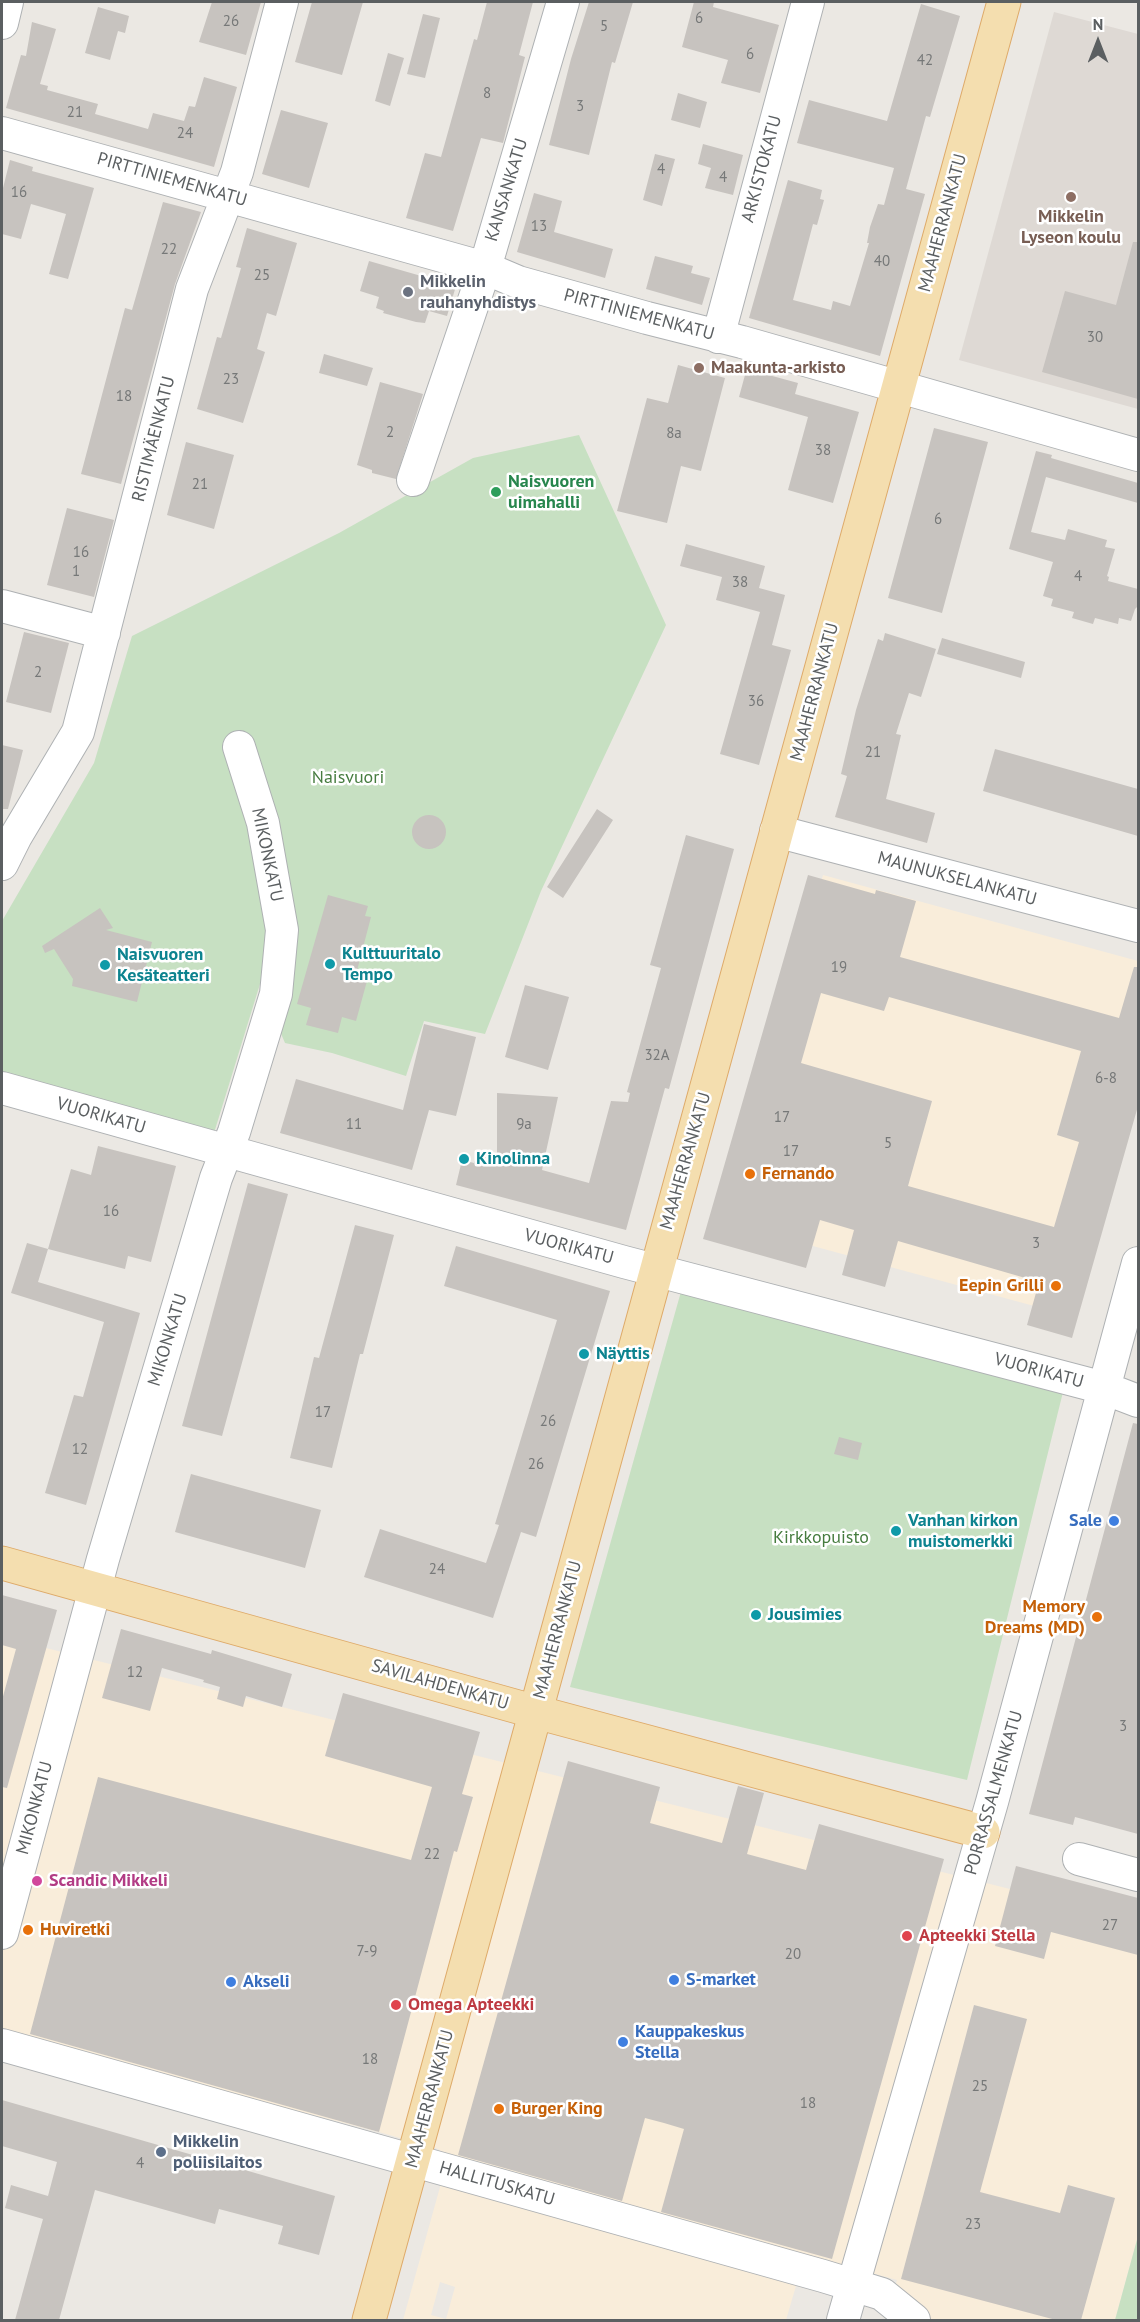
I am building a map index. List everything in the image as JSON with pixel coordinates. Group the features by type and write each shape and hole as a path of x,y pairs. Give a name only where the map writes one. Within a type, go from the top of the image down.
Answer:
{"main road":[{"name":"MAAHERRANKATU","path":"369,2320 1004,2"},
{"name":"SAVILAHDENKATU","path":"2,1563 536,1712 983,1832"}],"street":[{"path":"2,23 7,2"},
{"name":"RISTIMÄENKATU","path":"2,864 16,836 78,732 192,289 237,172 282,2"},
{"name":"KANSANKATU","path":"413,480 485,268 563,2"},
{"name":"ARKISTOKATU","path":"718,337 808,2"},
{"name":"PIRTTINIEMENKATU","path":"2,133 485,268 518,282 898,386 1138,455"},
{"path":"2,606 104,633"},
{"name":"MIKONKATU","path":"2,1933 95,1589 225,1151 234,1132 276,994 282,930 263,823 239,747"},
{"name":"MAUNUKSELANKATU","path":"776,831 1138,926"},
{"name":"VUORIKATU","path":"2,1088 624,1262 1104,1388 1138,1401"},
{"name":"PORRASSALMENKATU","path":"843,2320 983,1832 1138,1263"},
{"path":"1079,1859 1138,1875"},
{"name":"HALLITUSKATU","path":"2,2045 853,2285 882,2294 914,2320"}],"shaded area":[{"name":"Mikkelin Lyseon koulu","path":"1054,12 1138,34 1138,409 959,360"},
{"path":"823,875 1138,961 1138,1067 1071,1316 728,1223"},
{"path":"2,1637 1138,1921 1138,2236 1115,2320 886,2320 897,2280 452,2159 438,2149 379,2132 2,2034"},
{"path":"445,2169 801,2269 786,2320 403,2320","holes":["440,2282 455,2287 446,2319 431,2315"]}],"green space":[{"name":"Naisvuori","path":"579,435 666,625 541,891 485,1034 424,1021 406,1076 332,1053 285,1043 260,984 214,1133 2,1074 2,921 94,763 132,636 339,533 473,458"},
{"name":"Kirkkopuisto","path":"682,1288 1063,1392 967,1780 570,1687"},
{"path":"1138,2236 1138,2320 1115,2320"}],"building":[{"path":"212,2 261,2 246,55 199,42"},
{"path":"312,2 363,2 342,75 295,62"},
{"path":"487,2 533,2 519,55 525,57 503,143 481,138 453,231 406,218 425,153 441,157 474,39 477,40"},
{"path":"589,2 633,2 615,63 612,62 589,155 549,145 571,59"},
{"path":"694,2 714,2 713,7 779,25 760,93 721,83 728,60 682,47"},
{"path":"921,4 960,16 930,117 926,116 906,189 925,194 880,356 749,318 788,180 822,190 820,199 824,200 817,225 813,224 793,300 831,310 833,301 850,306 869,243 867,243 870,227 878,204 884,205 894,168 797,143 809,100 887,121"},
{"path":"98,7 129,16 125,33 118,31 110,60 85,53"},
{"path":"423,14 440,18 425,78 407,74"},
{"path":"32,22 56,29 40,84 48,86 47,90 98,104 95,114 148,129 153,113 184,121 189,106 195,107 204,77 237,87 214,167 6,108 21,55 26,56"},
{"path":"388,53 404,58 390,106 375,101"},
{"path":"678,93 707,102 700,128 671,120"},
{"path":"281,110 328,123 309,188 262,174"},
{"path":"703,144 743,155 733,195 705,188 711,168 698,164"},
{"path":"655,154 675,159 662,206 643,200"},
{"path":"10,160 33,167 32,171 94,188 68,279 49,274 66,214 31,204 21,239 2,234 2,192"},
{"path":"534,193 562,201 554,232 613,249 605,278 517,252"},
{"path":"163,202 201,212 175,284 121,484 81,474 125,308 132,310"},
{"path":"247,228 297,243 276,316 267,313 257,349 265,352 243,423 197,409 217,337 221,338 241,268 236,267"},
{"path":"1133,242 1138,242 1138,399 1042,372 1065,291 1116,305"},
{"path":"655,256 693,266 691,273 710,278 702,305 646,289"},
{"name":"Mikkelin rauhanyhdistys","path":"369,261 456,286 447,316 429,311 425,323 383,313 384,311 376,308 379,297 360,291"},
{"path":"324,354 373,368 367,386 319,373"},
{"path":"678,365 725,378 701,471 681,466 667,523 617,511 647,398 668,403"},
{"path":"754,371 798,383 795,394 859,412 833,503 788,490 808,417 739,397 745,375 749,376"},
{"path":"380,382 423,394 396,479 372,473 372,470 357,465"},
{"path":"934,428 988,442 942,613 888,598"},
{"path":"186,442 234,455 214,529 167,515"},
{"path":"1036,451 1052,455 1051,458 1138,483 1138,503 1046,477 1031,532 1065,540 1068,529 1107,540 1105,547 1115,549 1107,576 1108,581 1138,589 1138,606 1131,621 1119,618 1118,624 1095,618 1093,624 1072,618 1074,612 1051,606 1053,599 1043,596 1053,562 1009,549"},
{"path":"67,508 114,520 94,597 47,585"},
{"path":"686,544 765,566 759,588 785,595 772,645 791,650 759,765 720,754 760,612 716,600 722,577 680,566"},
{"path":"24,632 69,643 51,713 6,702"},
{"path":"885,633 936,649 921,697 909,693 896,734 901,735 886,799 935,813 927,843 835,817 847,776 841,774 856,710 878,639 883,641"},
{"path":"942,638 1025,662 1021,678 937,654"},
{"path":"2,745 23,750 8,809 2,809"},
{"path":"995,749 1138,789 1138,836 983,791"},
{"path":"597,809 613,820 563,898 547,887"},
{"path":"429,815 441,820 446,832 441,844 429,849 417,844 412,832 417,820"},
{"path":"686,835 734,849 669,1089 665,1088 626,1230 456,1185 462,1160 474,1163 478,1151 497,1157 497,1093 558,1097 542,1170 589,1183 611,1101 628,1102 630,1093 627,1092 661,968 650,965"},
{"path":"808,875 875,894 876,890 916,901 900,957 1119,1018 1134,967 1138,967 1138,1106 1072,1338 1027,1325 1039,1282 898,1241 885,1287 842,1275 854,1230 820,1220 806,1268 703,1239","holes":["821,993 884,1011 889,997 1081,1051 1057,1135 1079,1142 1054,1227 908,1186 932,1101 801,1063"]},
{"name":"Kulttuuritalo Tempo","path":"328,895 368,906 365,916 371,917 355,978 367,981 356,1021 342,1017 338,1033 306,1025 311,1008 297,1004"},
{"name":"Naisvuoren Kesäteatteri","path":"100,908 113,928 106,930 152,942 137,1002 72,986 73,979 54,949 45,953 42,946"},
{"path":"525,985 569,997 548,1070 505,1057"},
{"path":"424,1024 476,1037 456,1116 429,1110 412,1170 280,1133 296,1079 403,1110"},
{"path":"98,1146 176,1166 151,1262 128,1256 125,1269 48,1249 71,1169 91,1175"},
{"path":"248,1183 288,1194 222,1436 182,1426"},
{"path":"355,1225 394,1235 363,1354 360,1354 332,1468 290,1458 314,1357 319,1358"},
{"path":"27,1243 48,1249 38,1282 140,1313 86,1505 45,1493 74,1395 83,1397 104,1322 11,1293"},
{"path":"456,1246 610,1291 536,1537 521,1532 493,1618 364,1577 380,1529 486,1563 499,1525 495,1524 557,1320 444,1286"},
{"path":"1133,1423 1138,1424 1138,1834 1075,1817 1073,1825 1029,1814"},
{"path":"839,1437 862,1443 858,1460 834,1454"},
{"path":"191,1474 321,1510 305,1568 175,1532"},
{"path":"2,1595 57,1610 7,1788 2,1787 2,1700 16,1649 2,1645"},
{"path":"121,1629 211,1654 212,1650 292,1674 282,1707 246,1696 243,1707 217,1699 220,1687 162,1668 150,1711 102,1698"},
{"name":"Akseli","path":"343,1693 480,1732 462,1794 473,1797 457,1852 454,1851 379,2132 30,2034 98,1777 411,1860 432,1787 325,1756"},
{"name":"Kauppakeskus Stella","path":"568,1761 660,1787 650,1823 722,1843 738,1786 764,1793 747,1854 806,1870 819,1824 944,1859 832,2259 661,2212 684,2129 664,2123 645,2118 622,2201 458,2155"},
{"path":"1016,1866 1138,1898 1138,1955 1051,1932 1044,1959 995,1946"},
{"path":"974,2005 1027,2019 980,2192 1060,2213 1068,2185 1115,2198 1081,2320 1056,2320 901,2279"},
{"path":"2,2100 335,2196 319,2255 278,2244 283,2226 219,2209 215,2224 95,2190 59,2320 15,2320 43,2219 5,2208 11,2185 48,2196 57,2162 2,2146"}],"place":[{"name":"Mikkelin Lyseon koulu","path":"1071,197"},
{"name":"Mikkelin rauhanyhdistys","path":"408,292"},
{"name":"Maakunta-arkisto","path":"699,368"},
{"name":"Naisvuoren uimahalli","path":"496,492"},
{"name":"Kulttuuritalo Tempo","path":"330,964"},
{"name":"Naisvuoren Kesäteatteri","path":"105,965"},
{"name":"Kinolinna","path":"464,1159"},
{"name":"Fernando","path":"750,1174"},
{"name":"Eepin Grilli","path":"1056,1286"},
{"name":"Näyttis","path":"584,1354"},
{"name":"Sale","path":"1114,1521"},
{"name":"Vanhan kirkon muistomerkki","path":"896,1531"},
{"name":"Jousimies","path":"756,1615"},
{"name":"Memory Dreams (MD)","path":"1097,1617"},
{"name":"Scandic Mikkeli","path":"37,1881"},
{"name":"Huviretki","path":"28,1930"},
{"name":"Apteekki Stella","path":"907,1936"},
{"name":"S-market","path":"674,1980"},
{"name":"Akseli","path":"231,1982"},
{"name":"Omega Apteekki","path":"396,2005"},
{"name":"Kauppakeskus Stella","path":"623,2042"},
{"name":"Burger King","path":"499,2109"},
{"name":"Mikkelin poliisilaitos","path":"161,2152"}]}
